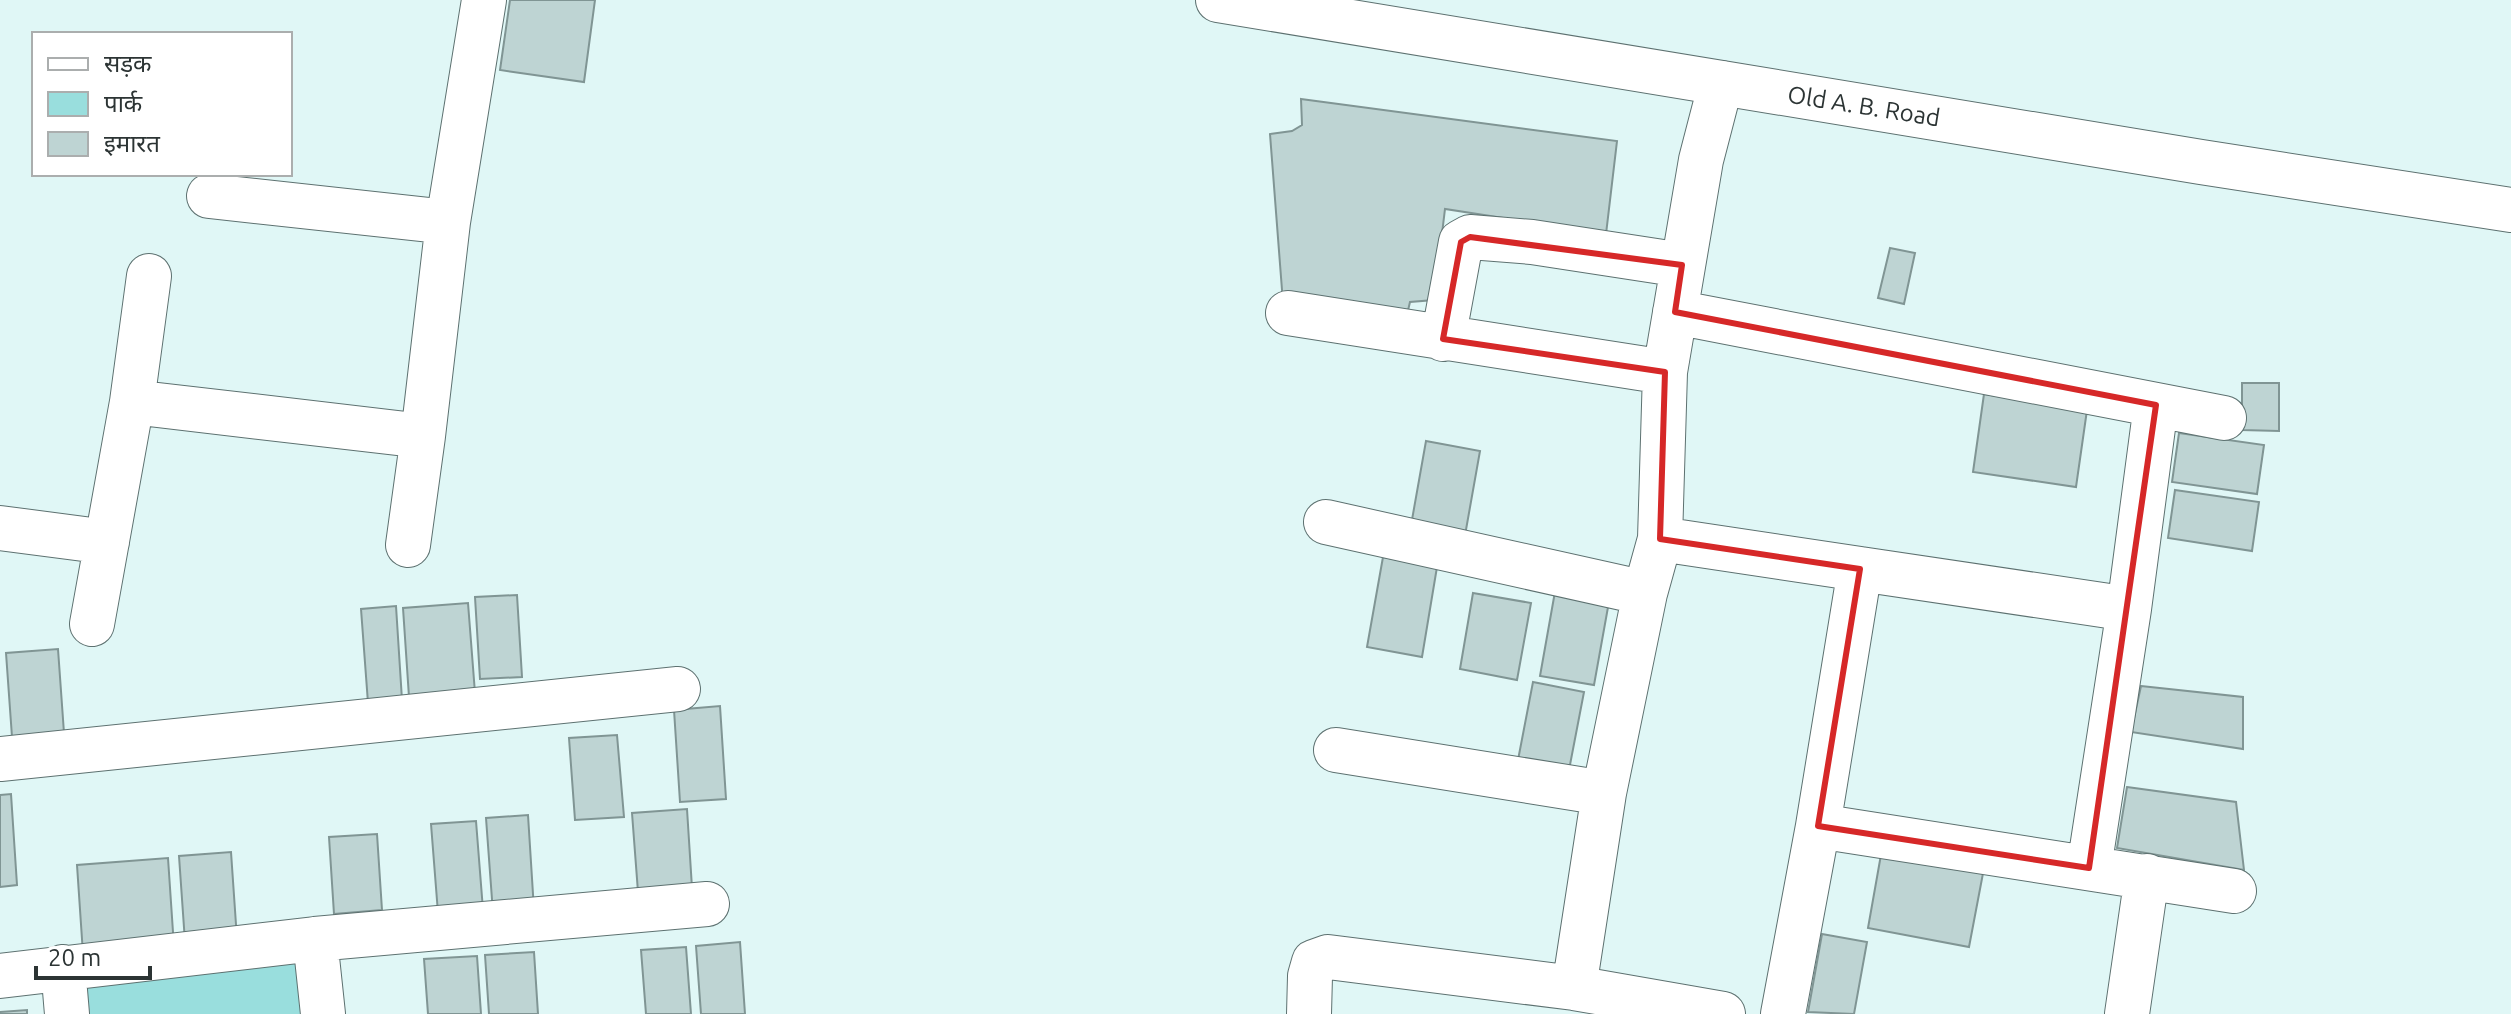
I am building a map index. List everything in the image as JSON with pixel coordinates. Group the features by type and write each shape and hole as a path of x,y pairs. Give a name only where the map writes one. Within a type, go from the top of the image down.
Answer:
{"street":[{"path":"408,545 448,222 484,0"},
{"name":"Old A. B. Road","path":"1218,0 2511,210"},
{"path":"1574,988 1604,793 1645,593 1660,539 1665,372 1701,160 1721,83"},
{"path":"209,196 448,222"},
{"path":"1443,339 1461,242 1470,237 1532,242 1682,265"},
{"path":"92,624 132,402 149,276"},
{"path":"1675,312 2224,418"},
{"path":"1288,313 1665,372"},
{"path":"132,402 423,436"},
{"path":"2089,868 2129,609 2156,405"},
{"path":"1326,522 1645,593"},
{"path":"0,528 107,542"},
{"path":"1660,539 2129,609"},
{"path":"1783,1014 1818,826 1860,569"},
{"path":"0,759 678,689"},
{"path":"1336,750 1604,793"},
{"path":"1818,826 2234,891"},
{"path":"2127,1014 2147,876"},
{"path":"0,976 315,939 707,904"},
{"path":"315,939 323,1014"},
{"path":"1309,1014 1310,976 1314,962 1328,957 1574,988 1723,1014"},
{"path":"63,967 67,1014"}],"highlighted area":[{"path":"1470,237 1682,265 1675,312 2156,405 2089,868 1818,826 1860,569 1660,539 1665,372 1443,339 1461,242"}],"green space":[{"path":"296,952 305,1014 78,1014 74,977"}],"building":[{"path":"510,0 595,0 584,82 500,70"},
{"path":"1301,99 1617,141 1606,234 1445,209 1434,300 1410,302 1405,323 1283,303 1270,134 1292,131 1302,125"},
{"path":"1890,248 1915,253 1904,304 1878,298"},
{"path":"2242,383 2279,383 2279,431 2242,430"},
{"path":"1984,394 2087,410 2076,487 1973,472"},
{"path":"2179,433 2264,445 2257,494 2172,482"},
{"path":"1426,441 1480,451 1464,541 1410,531"},
{"path":"2175,490 2259,502 2252,551 2168,538"},
{"path":"1383,557 1437,567 1422,657 1367,647"},
{"path":"1556,586 1610,596 1594,685 1540,676"},
{"path":"1473,593 1531,603 1517,680 1460,669"},
{"path":"517,595 522,677 480,679 475,597"},
{"path":"468,603 475,693 409,697 403,608"},
{"path":"396,606 402,700 368,703 361,609"},
{"path":"58,649 64,733 12,737 6,653"},
{"path":"1533,682 1584,692 1569,770 1518,760"},
{"path":"2141,686 2243,697 2243,749 2131,732"},
{"path":"720,706 726,799 680,802 674,710"},
{"path":"617,735 624,817 575,820 569,738"},
{"path":"2127,787 2236,802 2244,870 2117,848"},
{"path":"11,794 17,885 0,887 0,795"},
{"path":"687,809 692,888 638,892 632,813"},
{"path":"528,815 534,910 493,913 486,818"},
{"path":"476,821 483,910 438,913 431,824"},
{"path":"377,834 382,910 334,914 329,837"},
{"path":"1882,849 1984,868 1969,947 1868,928"},
{"path":"231,852 237,939 185,942 179,856"},
{"path":"168,858 174,947 83,954 77,865"},
{"path":"1822,934 1867,942 1854,1014 1808,1012"},
{"path":"740,942 745,1014 701,1014 696,946"},
{"path":"686,947 691,1014 646,1014 641,950"},
{"path":"534,952 538,1014 489,1014 485,955"},
{"path":"477,956 481,1014 428,1014 424,959"},
{"path":"27,1010 27,1014 0,1014 0,1012"}]}
